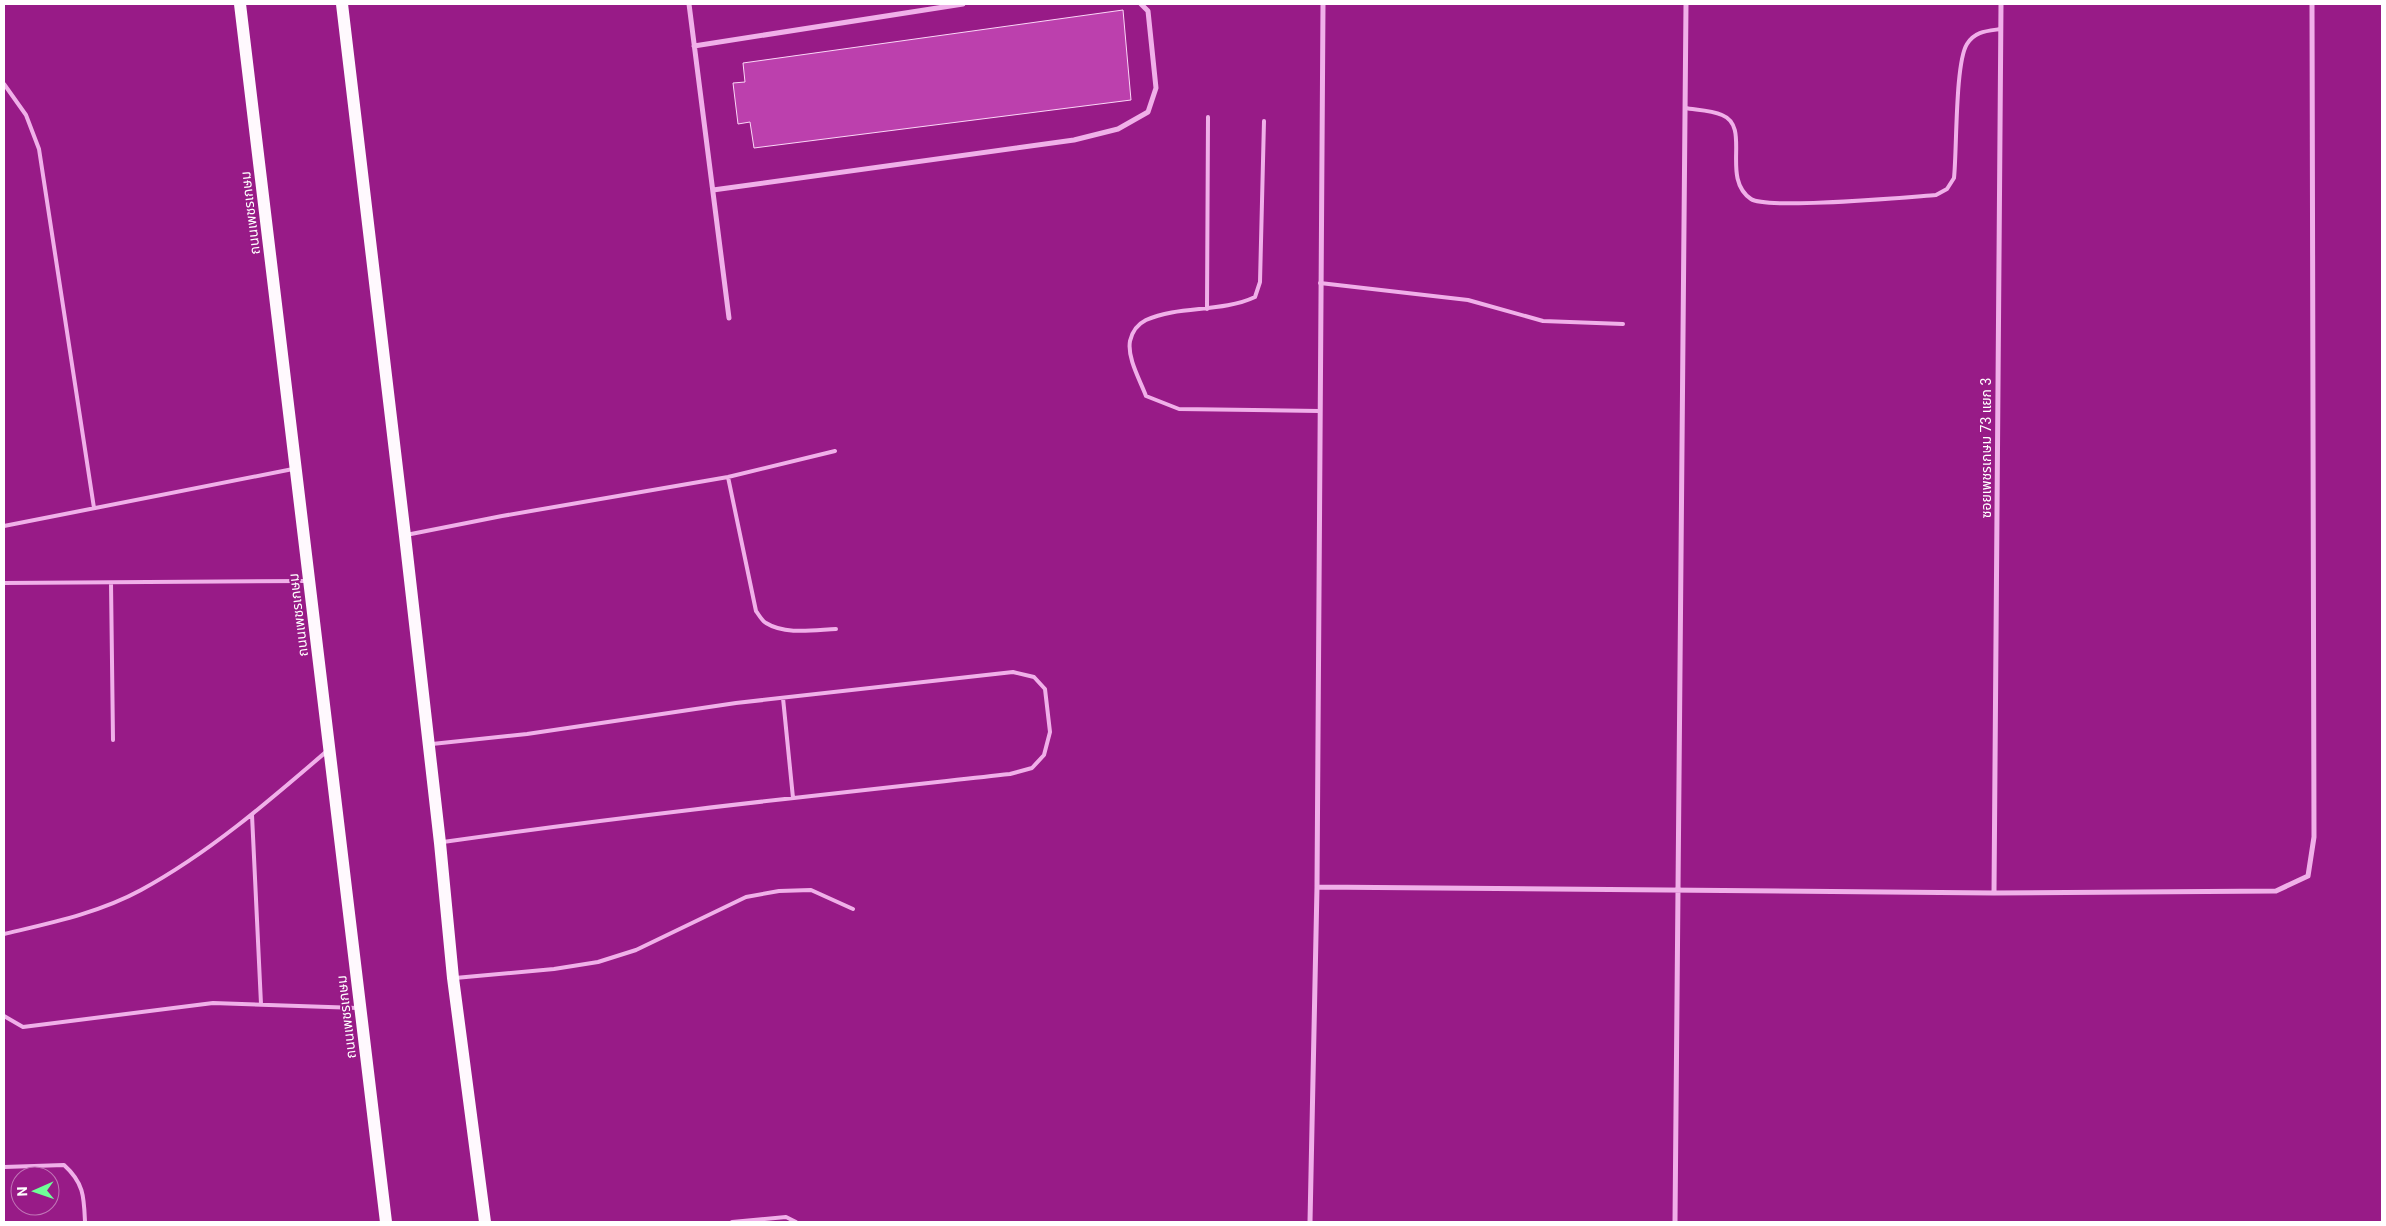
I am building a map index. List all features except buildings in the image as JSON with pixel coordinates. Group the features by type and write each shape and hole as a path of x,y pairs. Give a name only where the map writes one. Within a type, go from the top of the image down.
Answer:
{"main road":[{"name":"ถนนเพชรเกษม","path":"240,4 386,1222"},
{"path":"342,4 440,843 453,978 485,1222"}],"street":[{"path":"689,4 729,318"},
{"path":"694,46 963,4"},
{"path":"713,190 1074,140 1118,129 1148,112 1156,88 1148,11 1141,4"},
{"path":"1310,1222 1317,887 1323,4"},
{"path":"1675,1222 1686,4"},
{"name":"ซอยเพชรเกษม 73 แยก 3","path":"1994,893 2001,4"},
{"path":"1317,887 1994,893 2276,891 2308,876 2314,837 2312,4"}],"lane":[{"path":"1685,108 1722,115 1731,121 1736,130 1736,169 1740,189 1752,200 1770,202 1851,202 1936,195 1947,189 1954,178 1960,68 1967,44 1979,32 2001,29"},
{"path":"4,84 26,114 39,149 94,508"},
{"path":"1207,309 1208,117"},
{"path":"1264,121 1260,282 1255,297 1240,304 1162,315 1145,320 1135,329 1130,342 1133,364 1146,396 1179,409 1319,411"},
{"path":"1320,283 1468,300 1543,321 1623,324"},
{"path":"405,536 511,514 728,477 836,451"},
{"path":"4,526 296,468"},
{"path":"728,477 756,611 764,623 780,628 802,630 836,629"},
{"path":"4,583 309,580"},
{"path":"111,583 113,740"},
{"path":"428,744 527,734 783,698 1013,672 1034,677 1045,689 1050,732 1044,755 1032,768 1010,774 538,828 440,843"},
{"path":"783,698 793,798"},
{"path":"4,934 73,918 140,890 196,855 252,815 329,749"},
{"path":"252,815 261,1004"},
{"path":"453,978 554,969 598,962 636,950 746,896 771,892 811,890 853,909"},
{"path":"4,1016 23,1027 213,1003 360,1008"},
{"path":"4,1166 64,1165 74,1173 84,1192 85,1222"},
{"path":"732,1222 786,1218 796,1222"}]}
